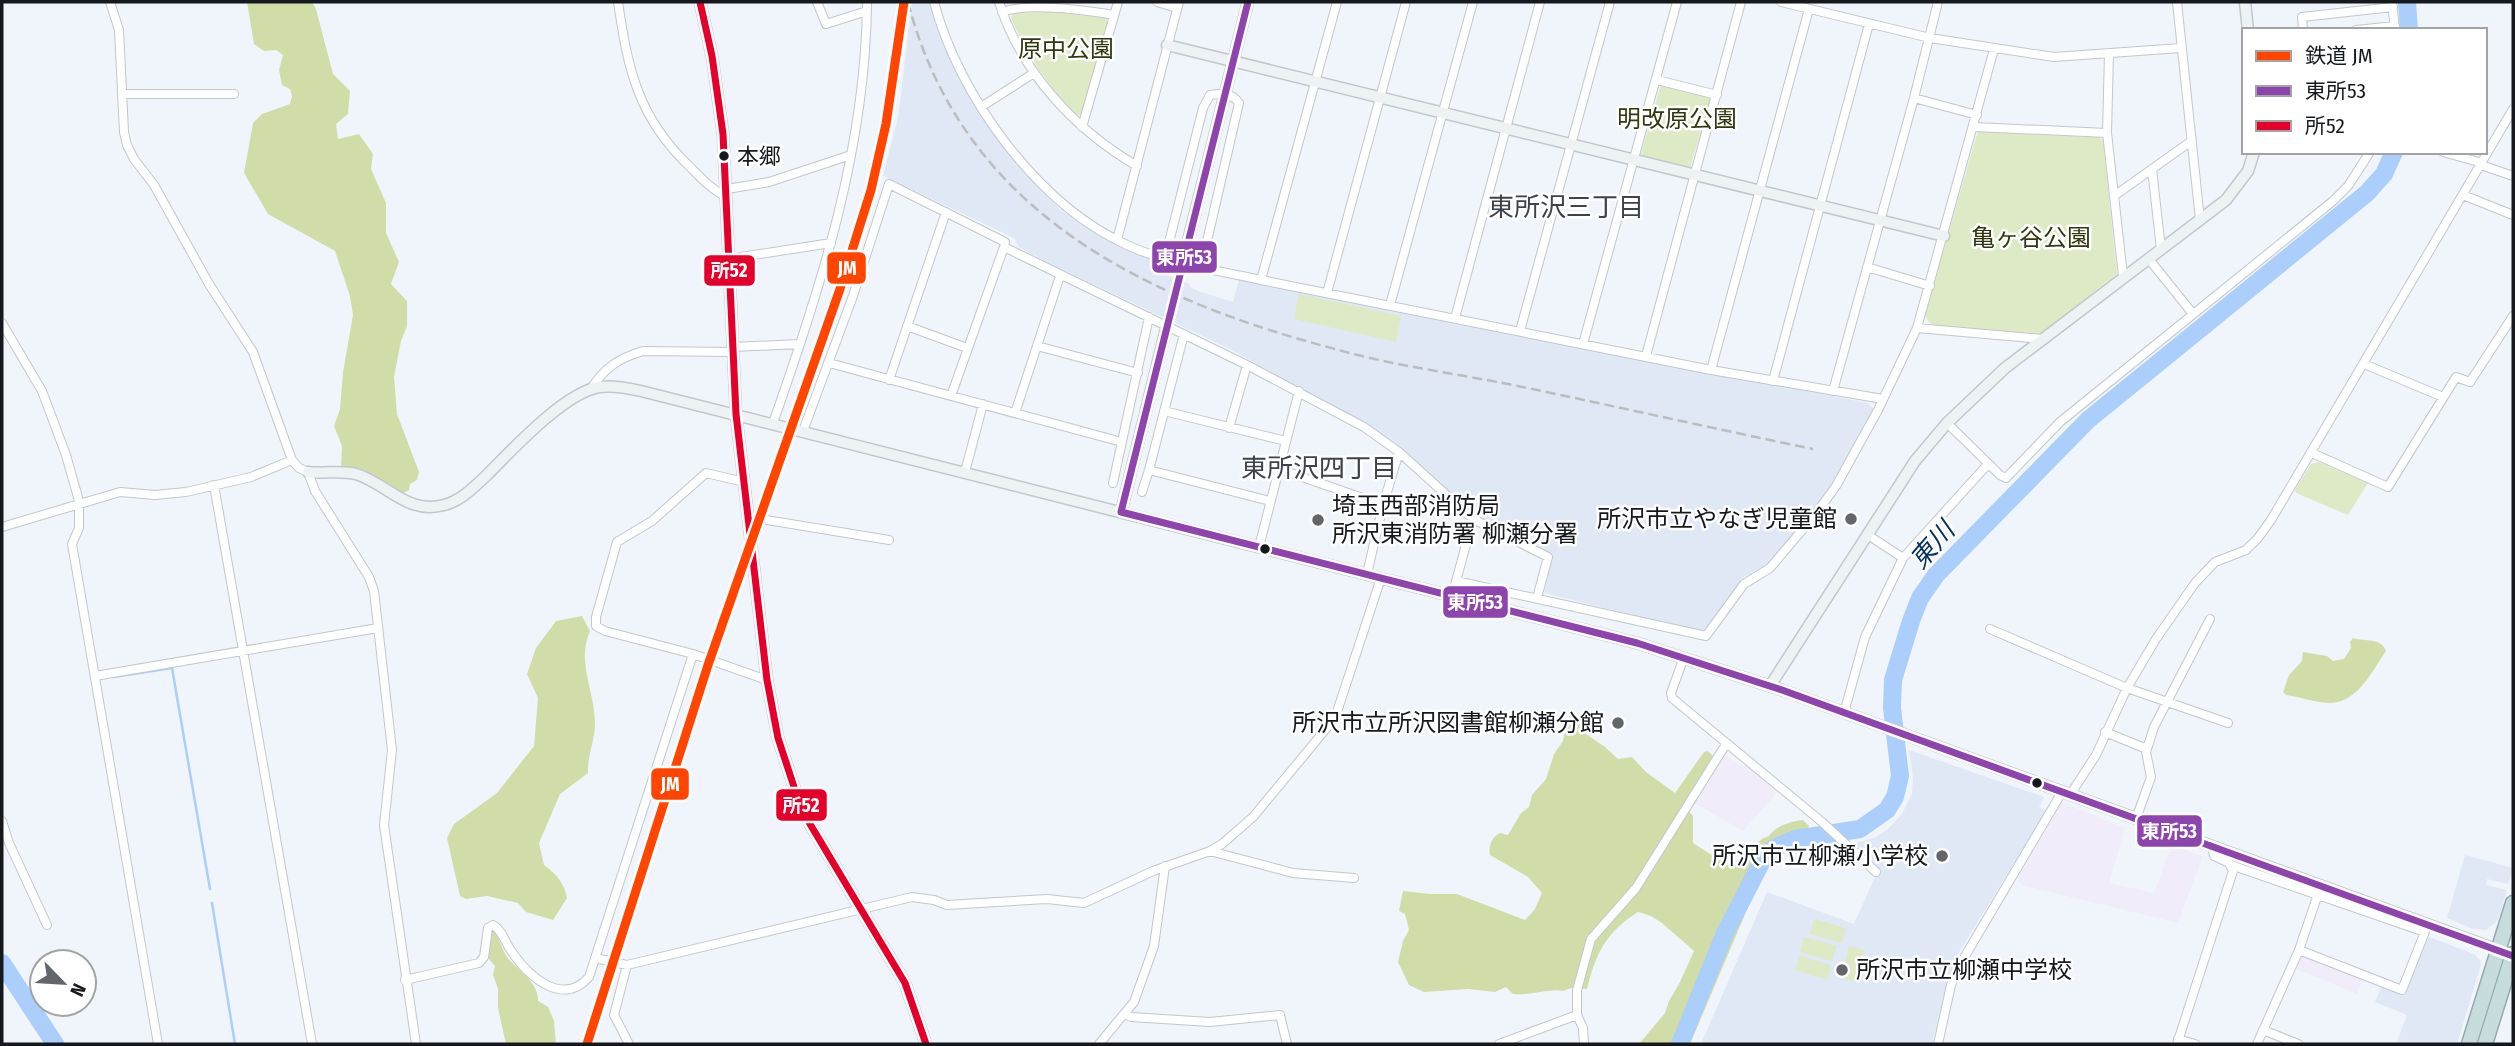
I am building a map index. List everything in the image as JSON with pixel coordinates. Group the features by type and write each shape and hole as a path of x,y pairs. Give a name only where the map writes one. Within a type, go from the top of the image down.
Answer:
{"highway":[{"path":"2485,1044 2510,954 2513,903"},
{"path":"2469,1044 2510,954"}],"street":[{"path":"110,2 120,39 124,132 134,159 154,185 209,284 253,352 292,460 299,468 308,472 354,474 415,506 447,505 474,487 542,422 576,396 602,386 632,389 1367,574 1684,657 2212,846 2426,928"},
{"path":"618,2 630,69 650,121 673,150 716,191 727,193 769,182 851,155"},
{"path":"700,2 720,103 727,193 736,414 767,680 778,738 796,793 822,846 905,983 916,1008 926,1044"},
{"path":"772,423 831,243 851,155 860,93 867,7 825,24 817,2"},
{"path":"934,2 953,53 982,107 1026,165 1046,188 1090,225 1117,240 1165,258 1261,280 1711,370 1883,399"},
{"path":"999,2 1018,48 1052,97 1098,141 1137,166"},
{"path":"1082,127 1118,2"},
{"path":"1117,240 1178,5 1157,2"},
{"path":"1184,257 1248,2"},
{"path":"1261,280 1337,2"},
{"path":"1327,293 1406,2"},
{"path":"1391,305 1473,2"},
{"path":"1455,318 1540,2"},
{"path":"1520,331 1610,2"},
{"path":"1583,344 1677,2"},
{"path":"1646,356 1741,2"},
{"path":"1781,2 1930,38 2054,57 2180,48"},
{"path":"1833,391 1938,2"},
{"path":"2177,2 2200,220"},
{"path":"2245,2 2248,28"},
{"path":"2303,28 2302,17 2393,4 2395,28"},
{"path":"1002,12 1051,5 1114,15"},
{"path":"1711,370 1809,9"},
{"path":"1773,381 1869,24"},
{"path":"1167,45 1944,236"},
{"path":"1456,581 1706,636 1744,584 1770,568 1815,515 1836,486 1883,399 1917,328 1994,49"},
{"path":"2109,53 2107,133 2123,276"},
{"path":"982,107 1034,73"},
{"path":"1657,80 1717,95"},
{"path":"122,94 234,94"},
{"path":"1165,258 1206,101 1210,95 1224,94 1239,103 1201,267"},
{"path":"1914,98 1977,115"},
{"path":"2487,154 2513,110"},
{"path":"1974,127 2107,133"},
{"path":"2114,196 2190,142"},
{"path":"1770,686 1915,461 1947,423 1988,383 2234,192 2248,171 2253,154"},
{"path":"1947,423 2006,478 2060,422 2333,201 2348,186 2369,154"},
{"path":"2449,154 2513,176"},
{"path":"1938,1044 1951,985 1958,968 2066,794 2096,755 2127,688 2156,639 2195,583 2215,562 2246,550 2258,538 2312,453 2487,154"},
{"path":"2152,169 2161,249"},
{"path":"803,431 865,262 889,184 1005,242 951,396"},
{"path":"2463,195 2513,215"},
{"path":"889,380 946,212"},
{"path":"728,259 831,243"},
{"path":"1004,247 1247,365 1364,427 1399,452 1473,519 1494,532 1548,557 1537,598"},
{"path":"2148,258 2193,314"},
{"path":"1867,267 1930,286"},
{"path":"1014,413 1060,276"},
{"path":"2312,453 2388,487 2456,377 2470,382 2513,316"},
{"path":"1113,483 1149,317"},
{"path":"2,323 42,391 52,415 79,506 79,528 72,544 158,1044"},
{"path":"907,326 967,348"},
{"path":"1917,328 2043,339"},
{"path":"1121,512 1166,329"},
{"path":"1142,492 1184,334"},
{"path":"591,389 605,369 629,355 643,351 800,344"},
{"path":"1037,346 1138,373"},
{"path":"829,363 1122,442"},
{"path":"2364,364 2443,397"},
{"path":"1229,428 1247,365"},
{"path":"1259,547 1299,391"},
{"path":"965,472 983,404"},
{"path":"1164,411 1286,441"},
{"path":"1367,574 1399,452"},
{"path":"2,527 120,492 155,495 186,492 251,477 292,460"},
{"path":"1844,713 1865,637 1903,558 1988,464"},
{"path":"1279,469 1383,505"},
{"path":"1149,470 1270,501"},
{"path":"308,472 315,491 369,577 377,604 392,750 384,825 416,1044"},
{"path":"744,482 706,472 652,521 617,542 596,625 605,631 693,654 767,680"},
{"path":"214,485 312,1044"},
{"path":"748,517 889,540"},
{"path":"1452,596 1473,519"},
{"path":"1868,535 1903,558"},
{"path":"595,958 625,965 912,897 947,905 1047,899 1084,903 1166,866 1210,851 1243,827 1335,718 1381,578"},
{"path":"2136,819 2151,777 2147,749 2165,703 2210,619"},
{"path":"95,676 378,628"},
{"path":"1990,629 2127,688 2228,723"},
{"path":"405,980 479,962 484,957 488,928 493,925 499,929 512,953 544,985 551,989 572,989 583,985 589,977 693,654"},
{"path":"1684,657 1671,693 1672,698 1822,822 1876,872"},
{"path":"2105,732 2147,749"},
{"path":"1584,1044 1583,1028 1577,1015 1577,990 1591,939 1636,888 1726,744"},
{"path":"2,821 47,925"},
{"path":"2212,846 2214,856 2231,865 2317,897 2510,954"},
{"path":"1210,851 1293,873 1354,878"},
{"path":"2195,1044 2178,1042 2233,871 2231,865"},
{"path":"1099,1044 1134,1002 1154,946 1166,866"},
{"path":"2257,1044 2299,950 2317,897"},
{"path":"2299,950 2402,990 2426,928"},
{"path":"625,965 614,1014 629,1044"},
{"path":"1124,1014 1131,1017 1210,1022 1280,1015 1287,1044"},
{"path":"1499,1044 1577,1015"},
{"path":"2263,1030 2298,1044"}],"shaded area":[{"path":"912,2 931,2 946,49 963,84 989,125 1033,182 1060,209 1082,224 1123,249 1166,262 1163,274 1190,284 1190,287 1198,291 1233,302 1239,279 1868,403 1874,410 1823,498 1767,565 1742,578 1710,626 1704,630 1697,631 1544,593 1553,554 1507,535 1475,517 1399,448 1363,424 1232,350 1048,263 1019,247 1014,238 883,176 898,118"},
{"path":"1909,750 2044,797 2039,807 2046,811 1956,957 1932,1044 1701,1044 1767,892 1854,924 1879,868 1853,844 1876,837 1902,814 1912,794"},
{"path":"1727,756 1741,766 1750,767 1775,788 1776,794 1743,831 1693,802 1722,757"},
{"path":"2061,802 2125,828 2109,883 2154,893 2172,845 2203,856 2178,923 2022,885 2017,880"},
{"path":"2465,855 2513,868 2508,884 2487,879 2486,885 2507,890 2498,920 2486,930 2473,929 2447,918"},
{"path":"2429,937 2474,954 2481,961 2457,1044 2396,1044 2407,1015 2375,1002 2382,985 2404,995 2425,940"},
{"path":"2302,954 2363,979 2357,994 2294,968"}],"green space":[{"path":"247,2 312,2 333,74 350,91 348,114 336,124 338,139 359,134 373,154 371,169 386,203 386,233 399,262 391,284 407,301 407,326 401,341 394,377 397,414 419,472 417,480 402,494 359,468 341,467 342,446 334,426 340,409 353,315 350,296 335,251 268,214 244,173 253,123 262,114 290,104 292,96 290,89 282,85 279,70 283,55 276,50 264,51 254,44"},
{"name":"原中公園","path":"1051,12 1106,18 1109,22 1082,114 1077,116 1039,70 1011,18 1013,13"},
{"name":"明改原公園","path":"1661,84 1711,97 1690,168 1643,156 1641,153"},
{"name":"亀ヶ谷公園","path":"1979,132 2098,137 2103,140 2117,274 2041,334 1936,326 1929,322 1925,315"},
{"path":"1299,294 1401,316 1396,342 1294,319"},
{"path":"2319,462 2368,483 2348,515 2296,493 2295,490 2311,464"},
{"path":"582,616 590,631 586,643 585,665 595,723 588,773 560,794 539,843 544,865 559,879 567,898 553,920 526,912 518,903 487,896 466,899 460,896 447,838 454,824 497,793 534,746 538,698 527,674 536,648 556,621"},
{"path":"2353,638 2377,642 2386,651 2357,691 2341,701 2331,703 2286,695 2283,692 2289,675 2302,661 2303,652 2327,656 2333,661 2344,659 2351,648 2350,642"},
{"path":"1571,713 1578,717 1583,732 1618,759 1632,757 1646,772 1675,793 1704,752 1708,751 1714,757 1684,806 1693,816 1693,843 1732,868 1763,838 1779,827 1803,820 1809,826 1805,835 1774,854 1752,898 1690,1044 1639,1044 1665,1013 1694,951 1662,923 1638,912 1618,927 1604,945 1594,965 1587,989 1571,988 1519,994 1513,994 1506,987 1495,992 1468,989 1424,992 1409,985 1398,962 1409,930 1405,914 1399,911 1403,891 1457,894 1525,920 1535,909 1542,893 1528,877 1490,855 1490,845 1500,833 1508,835 1521,813 1529,807 1532,795 1546,779 1554,754 1563,741"},
{"path":"1814,919 1846,928 1842,943 1810,934"},
{"path":"491,931 495,931 507,957 532,982 538,1001 548,1007 554,1021 556,1044 506,1044 498,1008 498,989 493,975 495,966 487,957"},
{"path":"1804,937 1837,946 1832,961 1800,952"},
{"path":"1849,946 1864,950 1856,982 1841,978"},
{"path":"1799,956 1831,965 1827,980 1795,970"}],"waterway":[{"name":"東川","path":"2407,2 2409,28"},
{"name":"東川","path":"1680,1044 1725,933 1761,863 1774,848 1795,839 1860,829 1887,810 1895,797 1900,776 1892,708 1893,680 1920,598 1936,575 2088,420 2367,193 2384,174 2393,154"},
{"path":"113,677 172,668 210,889"},
{"path":"212,903 235,1044"},
{"path":"2,963 55,1044"}],"tunnel":[{"path":"1166,329 1184,257"}],"railway":[{"path":"908,2 934,75 970,137 1016,190 1069,235 1129,272 1194,303 1263,328 1356,355 1508,384 1813,449"}],"rail line":[{"name":"JM","path":"587,1044 708,665 840,289 871,190 886,124 904,2"}],"transit line":[{"name":"所52","path":"700,2 712,56 723,134 736,414 767,680 778,738 796,793 810,824 905,983 926,1044"},
{"name":"東所53","path":"1121,512 1248,2"},
{"name":"東所53","path":"1121,512 1637,643 1782,690 2513,956"}],"place":[{"name":"本郷","path":"724,156"},
{"name":"所沢市立やなぎ児童館","path":"1851,519"},
{"name":"埼玉西部消防局 所沢東消防署 柳瀬分署","path":"1318,520"},
{"name":"所沢市立所沢図書館柳瀬分館","path":"1618,723"},
{"name":"所沢市立柳瀬小学校","path":"1942,856"},
{"name":"所沢市立柳瀬中学校","path":"1842,970"}],"district":[{"name":"東所沢三丁目","path":"1566,207"},
{"name":"東所沢四丁目","path":"1319,468"}]}
